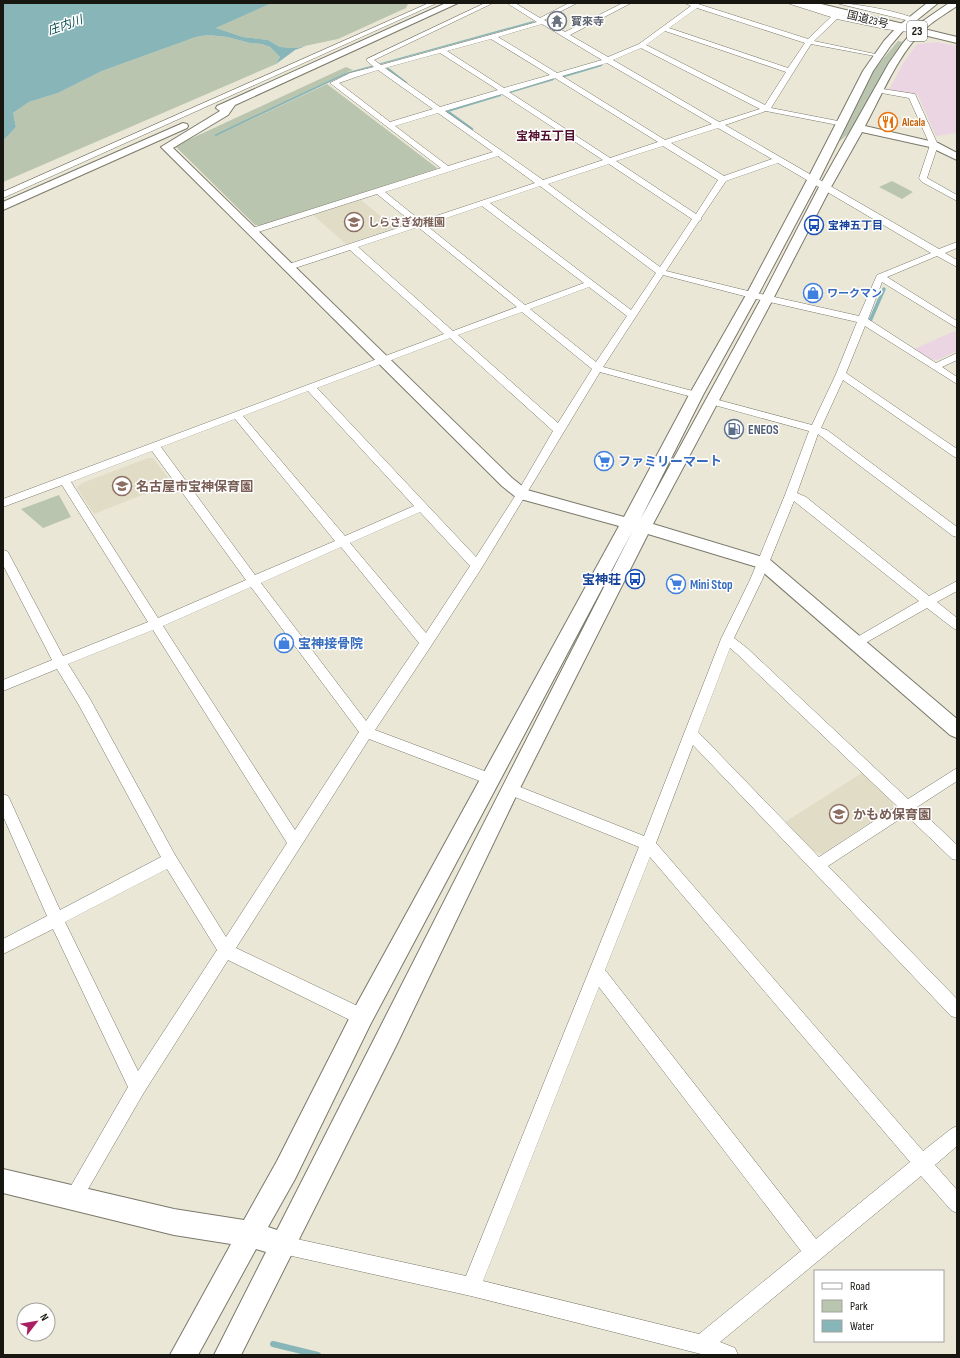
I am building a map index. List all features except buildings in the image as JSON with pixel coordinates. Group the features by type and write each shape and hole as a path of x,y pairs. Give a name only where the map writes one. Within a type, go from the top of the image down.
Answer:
{"highway":[{"name":"国道23号","path":"803,3 910,26 957,32"},
{"name":"国道23号","path":"823,3 957,40"}],"street":[{"path":"3,195 434,3"},
{"path":"3,206 453,3"},
{"path":"490,3 369,59 370,62 541,183 661,272 760,297 863,320 957,381"},
{"path":"510,3 957,264"},
{"path":"447,169 334,83 376,66 441,50 541,21 574,3"},
{"path":"564,35 628,3"},
{"path":"688,3 809,42 878,56"},
{"path":"790,3 836,16 910,26 955,3"},
{"path":"839,3 850,4 910,26"},
{"path":"227,1355 388,1038 637,525 703,398 760,297 819,183 840,124 868,71 878,56 933,3"},
{"path":"389,125 608,60 641,45 696,6"},
{"path":"289,267 541,183 611,162 766,109 809,42 836,16"},
{"path":"819,183 859,128 894,63 910,26"},
{"path":"664,29 789,71"},
{"path":"492,36 723,179"},
{"path":"641,45 766,109 840,124"},
{"path":"441,50 698,219"},
{"path":"879,90 912,96 934,145 923,178 957,198"},
{"path":"231,104 224,112 166,147 507,482 522,494 587,513 637,525 764,563 957,730"},
{"path":"859,128 934,145 957,157"},
{"path":"252,231 498,153"},
{"path":"74,1197 136,1088 366,732 427,643 477,566 597,368 698,219 723,179 778,160"},
{"path":"379,191 597,368 823,432 957,533"},
{"path":"484,203 633,316"},
{"path":"351,246 559,430"},
{"path":"471,1286 648,844 727,639 764,563 815,429 841,374 880,277 957,246"},
{"path":"880,277 957,325"},
{"path":"3,503 451,334 590,284"},
{"path":"935,367 957,356"},
{"path":"841,374 957,454"},
{"path":"310,387 477,566"},
{"path":"237,414 427,643"},
{"path":"154,446 253,582 366,732 490,779"},
{"path":"64,480 295,843"},
{"path":"791,495 802,500 957,625"},
{"path":"3,686 156,624 422,507"},
{"path":"182,1355 286,1170 362,1016 490,779 637,525"},
{"path":"3,554 60,662 85,703 170,860 226,950 362,1016"},
{"path":"856,643 957,585"},
{"path":"727,639 748,656 957,854"},
{"path":"690,733 957,1010"},
{"path":"818,865 957,774"},
{"path":"510,789 648,844 957,1204"},
{"path":"3,800 56,919 136,1088"},
{"path":"3,947 170,860"},
{"path":"597,972 814,1252"},
{"path":"702,1344 957,1135"},
{"path":"5,1177 74,1197 174,1222 250,1234 283,1245 471,1286 702,1344 728,1355"}],"shaded area":[{"path":"937,42 957,46 957,133 936,136 918,95 889,90 902,65 917,44"},
{"name":"しらさぎ幼稚園","path":"361,200 395,228 346,244 313,215"},
{"path":"957,330 957,351 938,360 929,359 914,349"},
{"name":"名古屋市宝神保育園","path":"148,458 153,458 172,483 94,514 77,488 82,483"},
{"name":"かもめ保育園","path":"862,773 893,803 893,807 822,854 814,851 785,822"}],"green space":[{"path":"272,3 410,3 406,8 338,39 295,48 280,47 268,40 243,37 216,28"},
{"path":"208,35 262,44 270,47 280,57 276,64 3,182 3,141 16,127 13,113 29,102 58,93 102,71 196,37"},
{"path":"898,41 904,42 858,120 848,133 834,146 873,71"},
{"path":"346,67 353,70 216,136 327,84 437,168 436,169 261,225 255,225 175,146"},
{"path":"892,181 913,192 902,199 879,187"},
{"path":"59,495 71,517 43,528 21,509"}],"water":[{"name":"庄内川","path":"3,3 272,3 216,28 243,37 268,40 280,47 295,48 306,46 295,50 276,64 280,57 270,47 262,44 250,43 227,37 208,35 196,37 102,71 58,93 29,102 13,113 16,127 3,141"},
{"path":"533,21 535,22 349,73 216,136 214,135 345,73"}],"waterway":[{"path":"564,76 601,65"},
{"path":"388,69 406,83"},
{"path":"509,92 553,79"},
{"path":"472,129 447,111 500,95"},
{"path":"870,321 884,289"},
{"path":"273,1344 318,1355"}],"place":[{"name":"寳來寺","path":"557,21"},
{"name":"Alcala","path":"888,122"},
{"name":"しらさぎ幼稚園","path":"354,222"},
{"name":"宝神五丁目","path":"814,225"},
{"name":"ワークマン","path":"813,293"},
{"name":"ENEOS","path":"734,429"},
{"name":"ファミリーマート","path":"604,461"},
{"name":"名古屋市宝神保育園","path":"122,486"},
{"name":"宝神荘","path":"635,579"},
{"name":"Mini Stop","path":"676,584"},
{"name":"宝神接骨院","path":"284,643"},
{"name":"かもめ保育園","path":"839,814"}],"district":[{"name":"宝神五丁目","path":"546,136"}]}
